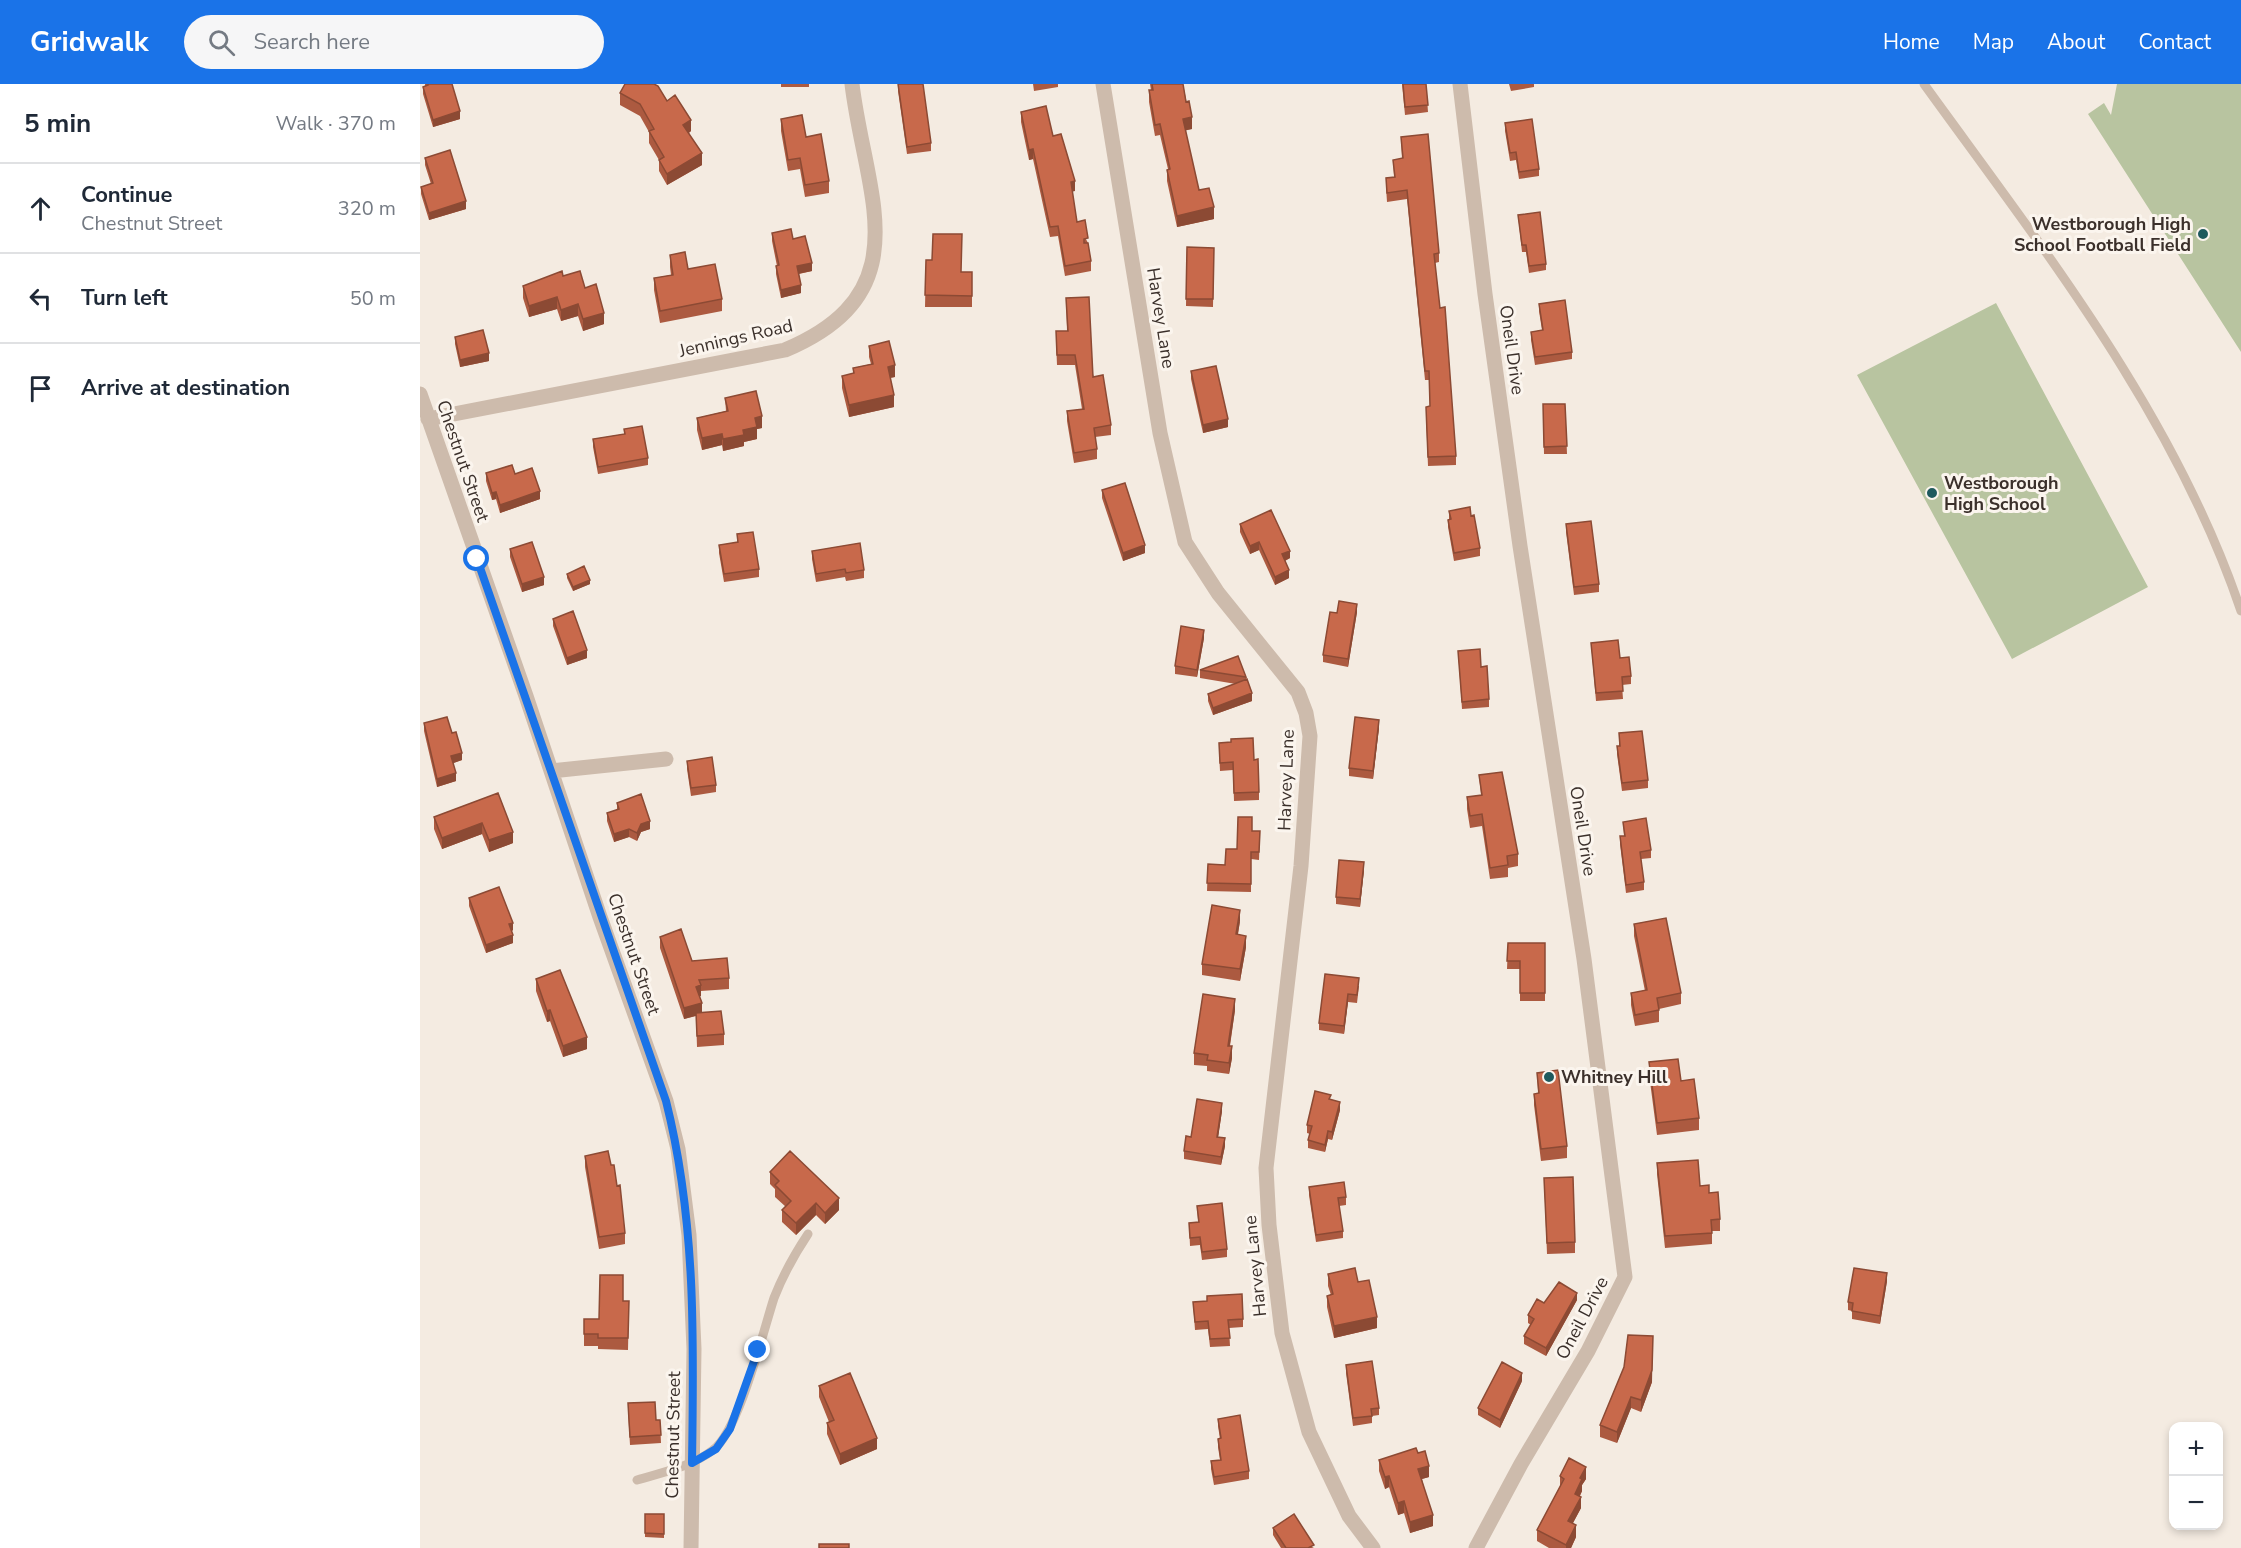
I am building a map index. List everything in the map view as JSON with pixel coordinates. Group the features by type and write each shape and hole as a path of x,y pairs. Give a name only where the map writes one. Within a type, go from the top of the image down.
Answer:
{"street":[{"name":"Jennings Road","path":"428,419 785,350 804,342 843,314 866,285 876,243 876,216 852,84"},
{"name":"Harvey Lane","path":"1103,84 1160,433 1185,542 1218,594 1298,692 1306,713 1310,736 1301,866 1266,1168 1269,1225 1282,1333 1309,1432 1349,1516 1373,1548"},
{"name":"Oneil Drive","path":"1461,84 1485,294 1520,546 1584,959 1625,1277 1588,1351 1521,1464 1476,1548"},
{"name":"Chestnut Street","path":"420,394 600,917 666,1101 678,1149 692,1281 691,1548"},
{"path":"551,771 666,759"}],"lane":[{"path":"1924,84 2104,339 2179,462 2225,565 2241,611"},
{"path":"637,1480 692,1463 716,1449 730,1429 785,1272 808,1234"}],"green space":[{"name":"Westborough High School Football Field","path":"2117,84 2241,84 2241,352 2088,114 2104,103 2111,115"},
{"path":"1996,303 2148,587 2012,659 1857,375"}],"building":[{"path":"427,84 452,84 460,111 433,120 423,87"},
{"path":"625,84 654,84 658,86 667,101 675,95 691,120 683,125 702,153 667,174 659,160 664,157 649,131 654,129 640,104 620,93"},
{"path":"898,84 923,84 931,143 907,147"},
{"path":"1152,84 1183,84 1186,102 1189,101 1192,117 1183,119 1199,190 1209,188 1214,207 1177,216 1160,124 1155,125 1149,90 1153,90"},
{"path":"1403,84 1426,84 1428,105 1405,107"},
{"path":"1046,106 1053,136 1061,134 1075,181 1071,182 1077,222 1085,220 1088,238 1084,239 1084,243 1088,243 1091,261 1065,266 1058,226 1050,227 1033,149 1029,150 1021,112"},
{"path":"802,115 806,137 821,134 829,181 805,185 800,158 788,160 781,119"},
{"path":"1532,119 1539,169 1519,172 1516,152 1510,153 1505,123"},
{"path":"1428,134 1439,253 1434,254 1440,308 1445,307 1456,456 1428,457 1426,407 1430,406 1429,371 1425,371 1407,190 1387,193 1386,178 1395,177 1393,160 1403,158 1401,137"},
{"path":"450,150 466,201 429,213 421,187 433,183 425,158"},
{"path":"1540,212 1546,264 1529,266 1526,245 1522,245 1518,215"},
{"path":"791,229 793,239 805,236 812,263 797,266 801,285 781,290 776,266 779,265 772,233"},
{"path":"933,234 962,234 961,272 972,272 972,296 925,295 926,260 932,260"},
{"path":"1187,247 1214,248 1213,299 1186,299"},
{"path":"685,252 688,269 715,264 722,299 660,311 654,278 673,275 670,255"},
{"path":"562,271 563,276 580,271 585,288 596,284 604,313 583,319 578,304 561,310 557,297 529,306 523,286"},
{"path":"1089,297 1093,377 1103,375 1111,425 1094,428 1097,449 1074,453 1067,411 1084,409 1075,355 1057,355 1056,331 1068,331 1066,298"},
{"path":"1565,300 1572,352 1535,357 1531,332 1543,330 1539,304"},
{"path":"483,330 489,353 460,360 455,337"},
{"path":"889,341 895,365 888,367 894,395 849,405 842,376 854,373 853,368 873,364 869,346"},
{"path":"1216,366 1228,419 1203,425 1191,371"},
{"path":"756,391 762,416 755,418 757,427 743,430 744,435 723,439 722,434 702,438 697,418 728,411 725,398"},
{"path":"1543,404 1565,404 1567,446 1544,447"},
{"path":"642,426 648,458 598,467 593,439 625,434 624,429"},
{"path":"512,465 515,474 532,468 540,491 500,505 496,492 492,493 486,473"},
{"path":"1125,483 1145,545 1123,553 1102,490"},
{"path":"1470,507 1471,516 1474,515 1480,548 1454,553 1448,520 1451,519 1449,511"},
{"path":"1271,510 1290,551 1282,554 1289,570 1275,577 1259,542 1250,546 1240,524"},
{"path":"1591,521 1599,584 1574,587 1566,524"},
{"path":"753,532 759,569 724,574 719,545 738,542 737,534"},
{"path":"532,542 544,577 522,584 510,549"},
{"path":"860,543 864,570 846,573 845,569 816,574 812,551"},
{"path":"584,566 590,580 573,587 567,574"},
{"path":"1339,601 1357,604 1348,659 1323,655 1330,612 1337,613"},
{"path":"573,611 587,650 567,658 553,619"},
{"path":"1181,626 1204,630 1197,670 1175,666"},
{"path":"1618,640 1620,658 1629,657 1631,676 1622,677 1623,691 1596,693 1591,643"},
{"path":"1480,649 1481,667 1487,666 1489,699 1462,702 1458,651"},
{"path":"1238,656 1246,677 1200,670"},
{"path":"1247,679 1252,693 1213,708 1208,694"},
{"path":"447,717 452,733 456,732 462,753 451,756 456,773 437,779 424,723"},
{"path":"1355,717 1379,720 1373,771 1349,768"},
{"path":"1642,731 1648,780 1622,783 1617,746 1620,746 1619,733"},
{"path":"1253,738 1254,760 1258,759 1259,792 1234,793 1233,762 1220,763 1219,743 1231,742 1231,739"},
{"path":"712,757 716,785 691,788 687,761"},
{"path":"1502,772 1518,854 1507,856 1508,865 1490,868 1482,814 1470,816 1467,797 1482,795 1479,775"},
{"path":"498,793 513,832 489,840 482,823 442,838 434,817"},
{"path":"641,794 650,821 641,824 637,833 629,829 614,834 607,813 619,809 617,803"},
{"path":"1238,817 1252,817 1252,831 1260,831 1259,852 1251,852 1251,884 1207,883 1208,864 1225,865 1226,849 1237,849"},
{"path":"1646,818 1651,850 1640,852 1644,882 1626,885 1620,836 1625,836 1623,822"},
{"path":"1339,860 1364,862 1360,899 1336,897"},
{"path":"499,887 513,923 509,924 513,935 486,945 469,898"},
{"path":"1212,905 1240,910 1236,934 1246,936 1240,969 1202,964"},
{"path":"1666,918 1681,993 1657,998 1659,1010 1635,1015 1631,993 1647,990 1634,924"},
{"path":"681,929 692,961 727,958 729,978 699,980 701,985 696,987 702,1003 684,1008 660,937"},
{"path":"1508,943 1545,943 1545,993 1520,993 1520,961 1507,961"},
{"path":"560,970 587,1037 563,1046 536,979"},
{"path":"1325,974 1359,978 1357,995 1348,994 1344,1026 1319,1023"},
{"path":"1203,994 1235,999 1228,1046 1232,1046 1229,1063 1207,1060 1208,1055 1194,1053"},
{"path":"721,1011 724,1034 697,1036 696,1013"},
{"path":"1678,1059 1681,1081 1694,1079 1699,1118 1657,1123 1649,1062"},
{"path":"1558,1070 1567,1146 1541,1149 1534,1094 1539,1093 1537,1073"},
{"path":"1315,1091 1331,1095 1329,1099 1340,1102 1332,1132 1328,1131 1325,1145 1308,1140 1312,1126 1307,1125"},
{"path":"1197,1099 1222,1103 1217,1137 1225,1138 1221,1157 1184,1151 1186,1136 1191,1137"},
{"path":"608,1151 611,1165 614,1165 617,1186 620,1185 625,1233 599,1237 585,1156"},
{"path":"790,1151 839,1198 825,1213 816,1203 796,1223 782,1210 791,1201 775,1185 779,1181 770,1172"},
{"path":"1698,1160 1700,1186 1709,1185 1709,1193 1718,1192 1720,1219 1711,1220 1712,1233 1665,1236 1657,1163"},
{"path":"1573,1177 1575,1242 1547,1243 1544,1178"},
{"path":"1344,1182 1346,1197 1338,1198 1343,1231 1316,1235 1309,1187"},
{"path":"1222,1203 1227,1249 1202,1252 1200,1237 1190,1238 1189,1223 1199,1222 1197,1206"},
{"path":"1355,1268 1358,1282 1369,1280 1377,1317 1334,1326 1327,1296 1333,1294 1328,1274"},
{"path":"1854,1268 1887,1273 1880,1316 1852,1311 1853,1303 1848,1302"},
{"path":"600,1275 623,1275 623,1301 629,1301 628,1338 598,1338 598,1334 584,1334 584,1319 599,1319"},
{"path":"1559,1282 1577,1293 1546,1348 1524,1336 1534,1319 1528,1315 1537,1299 1544,1303"},
{"path":"1242,1294 1243,1319 1228,1320 1230,1338 1210,1339 1208,1321 1195,1322 1193,1302 1207,1301 1207,1296"},
{"path":"1628,1335 1653,1336 1652,1370 1641,1400 1631,1397 1617,1432 1600,1425 1624,1367"},
{"path":"1372,1361 1379,1408 1371,1409 1372,1416 1353,1418 1346,1365"},
{"path":"1502,1362 1522,1373 1500,1420 1478,1408"},
{"path":"850,1373 877,1438 840,1454 827,1423 834,1420 819,1386"},
{"path":"655,1402 656,1420 660,1420 661,1435 630,1437 628,1403"},
{"path":"1240,1415 1249,1471 1214,1477 1211,1461 1221,1460 1218,1419"},
{"path":"1416,1448 1418,1453 1425,1451 1429,1466 1418,1469 1433,1515 1410,1522 1404,1501 1398,1503 1389,1476 1385,1477 1379,1460"},
{"path":"1569,1458 1586,1467 1575,1494 1581,1497 1568,1521 1576,1525 1566,1545 1537,1530 1564,1479 1560,1476"},
{"path":"645,1514 664,1514 664,1534 645,1533"},
{"path":"1294,1514 1314,1545 1308,1548 1286,1548 1273,1528"},
{"path":"819,1544 849,1544 849,1548 819,1548"}],"place":[{"name":"Westborough High School Football Field","path":"2203,234"},
{"name":"Westborough High School","path":"1932,493"},
{"name":"Whitney Hill","path":"1549,1077"}],"route":[{"path":"477,559 666,1101 678,1149 685,1194 692,1281 694,1349 692,1463 716,1449 730,1429 758,1350"}]}
